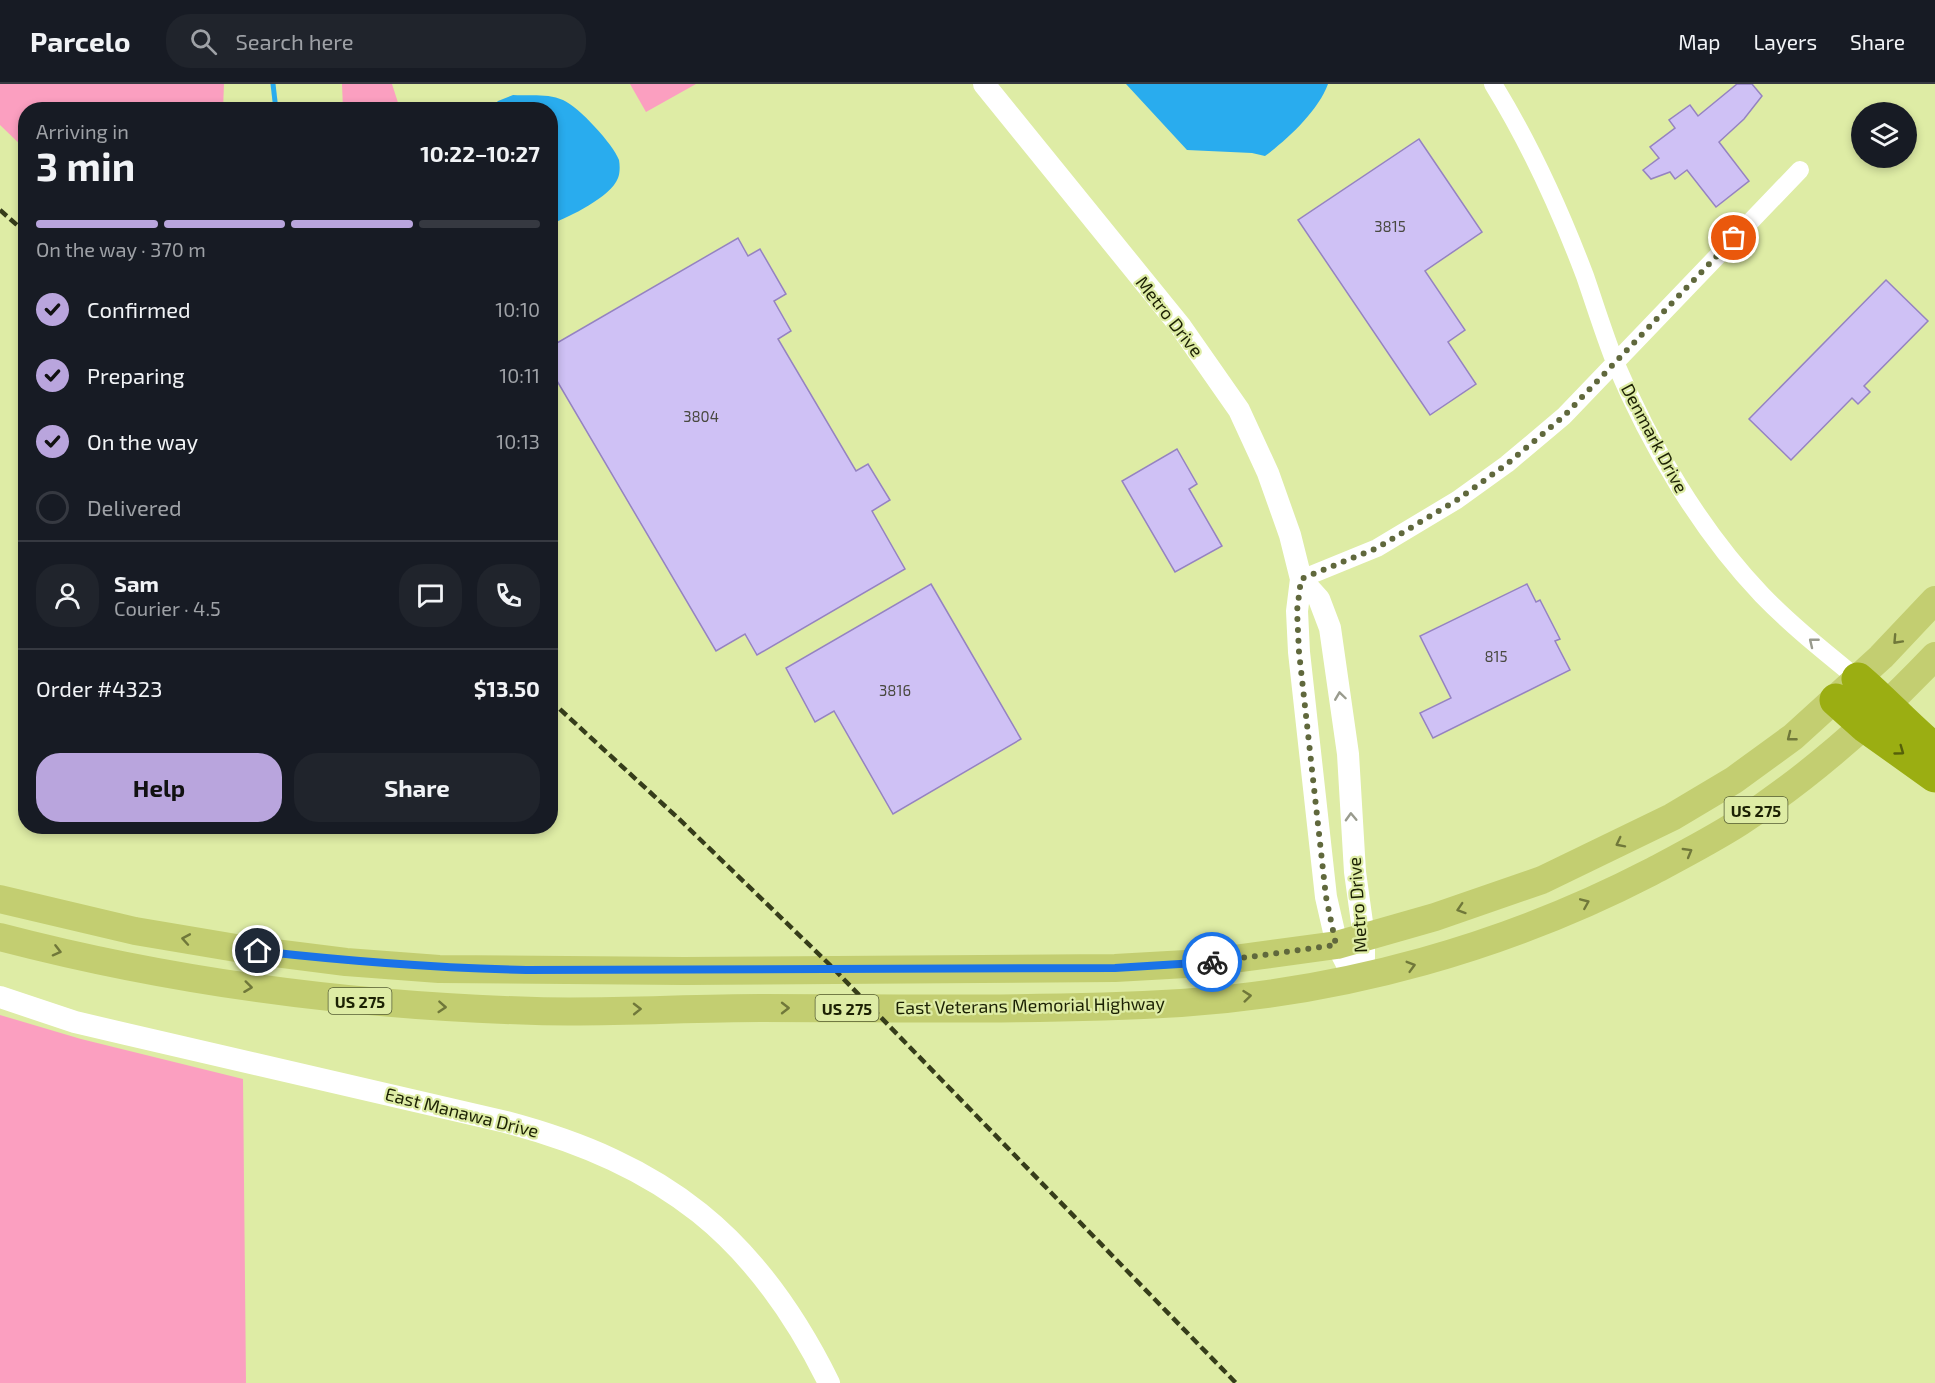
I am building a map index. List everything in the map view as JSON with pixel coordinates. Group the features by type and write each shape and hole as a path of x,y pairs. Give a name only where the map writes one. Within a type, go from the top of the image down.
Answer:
{"highway":[{"path":"1847,689 1877,716 1935,776"},
{"path":"1877,716 1908,728 1935,750"}],"main road":[{"name":"East Veterans Memorial Highway","path":"0,899 135,931 236,948 346,962 439,969 684,971 1115,968 1204,963 1336,945 1446,914 1542,880 1662,822 1734,780 1793,737 1847,689 1935,600"},
{"name":"East Veterans Memorial Highway","path":"0,937 136,969 235,986 344,1000 542,1011 1063,1007 1185,1002 1268,993 1402,968 1499,939 1615,891 1739,823 1806,775 1877,716 1935,656"}],"street":[{"name":"Metro Drive","path":"984,84 1181,327 1239,410 1268,473 1290,535 1301,579 1297,611 1299,652 1326,897 1336,945 1354,978"},
{"name":"Denmark Drive","path":"1493,84 1525,142 1564,224 1615,362 1660,454 1687,501 1761,594 1794,627 1847,689"},
{"path":"1301,579 1377,548 1457,500 1507,464 1564,416 1800,170"},
{"name":"Metro Drive","path":"1301,579 1319,599 1330,628 1348,754 1355,872 1364,937 1364,958 1354,978"},
{"name":"East Manawa Drive","path":"0,997 75,1022 549,1133 615,1159 642,1173 684,1201 740,1250 778,1294 829,1383"}],"shaded area":[{"path":"0,84 224,84 223,102 18,102 18,142 0,125"},
{"path":"342,84 392,84 398,102 343,102"},
{"path":"630,84 696,84 646,112"},
{"path":"0,1015 81,1039 243,1079 246,1383 0,1383"}],"water":[{"path":"1126,84 1328,84 1310,114 1265,156 1252,153 1187,150"},
{"path":"513,95 545,96 570,104 595,127 616,153 620,169 614,185 598,199 558,221 558,102 498,101"}],"building":[{"path":"1737,84 1752,84 1762,96 1744,119 1719,142 1749,181 1716,207 1687,170 1675,179 1670,172 1651,179 1643,170 1659,158 1650,147 1675,128 1669,120 1690,105 1698,116"},
{"path":"1419,139 1482,232 1425,271 1465,330 1448,342 1476,384 1430,415 1298,220"},
{"path":"738,238 748,256 760,249 786,294 774,301 791,331 778,339 856,471 868,464 890,500 872,511 905,569 757,655 745,634 716,651 558,383 558,342"},
{"path":"1886,280 1928,321 1864,386 1870,392 1858,404 1852,398 1791,460 1749,419"},
{"path":"1177,449 1197,484 1189,489 1222,546 1175,572 1122,481"},
{"path":"931,584 1021,739 893,814 834,711 815,722 786,668"},
{"path":"1527,584 1536,602 1540,600 1560,639 1555,641 1570,670 1433,738 1420,713 1451,698 1420,636"}],"waterway":[{"path":"273,84 275,102"}],"railway":[{"path":"0,210 18,226"},
{"path":"558,707 678,818 830,965 1236,1383"}],"way so far":[{"path":"1212,962 1336,945 1326,897 1299,652 1297,611 1301,579 1377,548 1457,500 1507,464 1564,416 1734,238"}],"route":[{"path":"258,951 346,962 439,969 684,971 1115,968 1212,962"}]}
